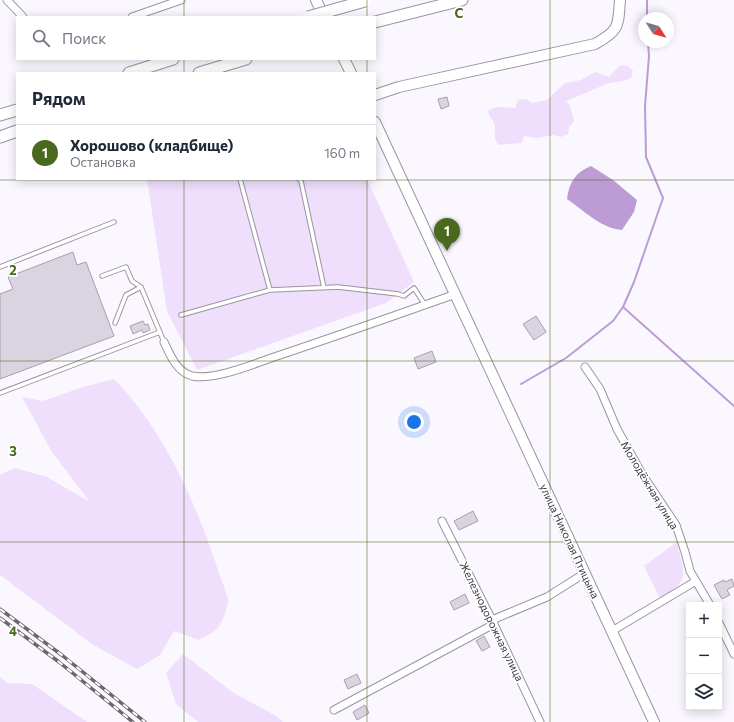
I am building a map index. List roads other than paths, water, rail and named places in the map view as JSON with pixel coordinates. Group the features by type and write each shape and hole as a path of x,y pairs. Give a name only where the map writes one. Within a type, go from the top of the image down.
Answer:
{"highway":[{"path":"376,22 462,0"},
{"path":"312,16 367,1"},
{"path":"132,72 170,60"},
{"path":"202,72 243,60"},
{"path":"0,115 16,110"},
{"path":"0,137 16,131"}],"main road":[{"path":"316,0 324,16"},
{"path":"376,95 399,88 595,44 607,38 615,28 619,19 619,0"},
{"path":"344,60 350,72"},
{"name":"улица Николая Птицына","path":"376,124 654,722"}],"street":[{"path":"7,0 22,16"},
{"path":"135,16 181,0"},
{"path":"164,342 176,364 183,371 191,375 201,376 232,371 456,294"},
{"name":"Молодёжная улица","path":"585,367 600,389 617,429 642,474 676,526 690,571 708,602"},
{"name":"Железнодорожная улица","path":"442,521 493,622 540,722"},
{"path":"334,710 493,622 547,597 585,573"},
{"path":"612,631 696,581"},
{"path":"722,629 734,654"}],"lane":[{"path":"240,180 270,290"},
{"path":"300,180 324,288"},
{"path":"0,267 114,222"},
{"path":"102,276 126,267 132,281 141,288 164,342"},
{"path":"181,315 270,290 338,287 404,296 414,288 425,305"},
{"path":"115,323 126,295 141,288"},
{"path":"0,393 160,332"}],"waterway":[{"path":"647,0 647,12"},
{"path":"521,384 566,358 613,321 623,307 634,282 663,198 646,157 645,106 648,48"},
{"path":"623,307 734,406"}],"railway":[{"path":"0,609 63,656 145,722"},
{"path":"0,618 59,662 133,722"}],"place":[{"name":"Хорошово (кладбище)","path":"447,251"}]}
